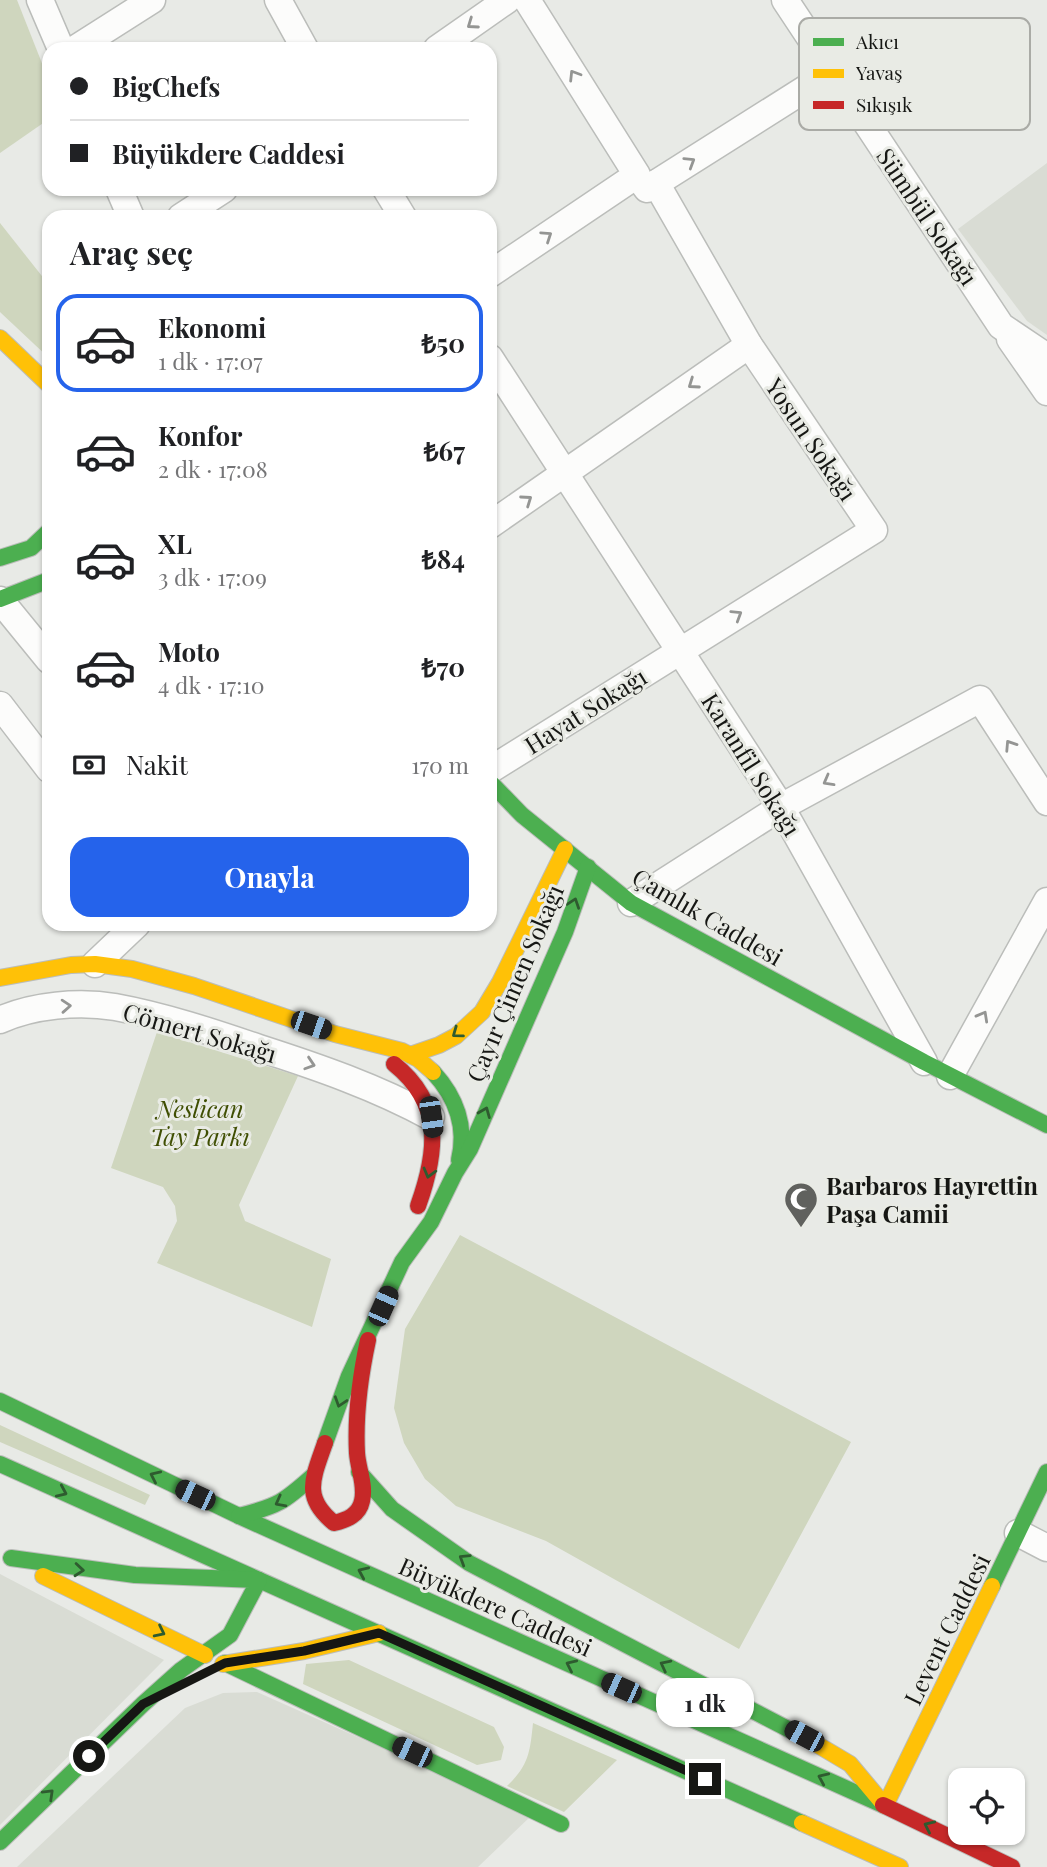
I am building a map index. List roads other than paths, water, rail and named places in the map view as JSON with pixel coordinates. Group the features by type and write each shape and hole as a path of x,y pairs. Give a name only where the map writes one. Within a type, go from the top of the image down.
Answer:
{"main road":[{"path":"0,338 42,378"},
{"path":"0,558 31,548 42,538"},
{"path":"0,600 42,583"},
{"name":"Çamlık Caddesi","path":"497,789 522,815 587,867 624,906 924,1062"},
{"path":"410,1055 456,1036 482,1012 500,982 565,849"},
{"name":"Çayır Çimen Sokağı","path":"368,1340 359,1379 356,1426 363,1500 347,1521 334,1523 319,1511 313,1497 314,1475 349,1376 402,1262 431,1222 470,1149 565,932 587,867"},
{"path":"565,932 588,921"},
{"path":"0,978 44,968 95,964 153,973 357,1041 410,1055 425,1064 456,1102 463,1129 464,1148 455,1173"},
{"path":"357,1041 401,1069 418,1090 431,1117 435,1141 431,1169 402,1262"},
{"path":"924,1062 1047,1125"},
{"name":"Büyükdere Caddesi","path":"0,1401 239,1516 885,1806 1012,1867"},
{"path":"0,1464 900,1867"},
{"path":"359,1472 392,1508 469,1563 821,1746 850,1765 885,1806"},
{"name":"Levent Caddesi","path":"885,1806 1047,1472"},
{"path":"250,1541 239,1516 274,1507 289,1498 314,1475"},
{"path":"6,1556 71,1570 143,1574 164,1578 259,1580"},
{"path":"6,1556 205,1655"},
{"path":"0,1842 143,1704 181,1670 230,1635 259,1580 255,1560"},
{"path":"143,1704 225,1663 304,1651 379,1633"},
{"path":"225,1663 561,1824"}],"street":[{"path":"40,0 58,42"},
{"path":"86,42 152,0"},
{"path":"278,0 301,42"},
{"path":"447,42 507,0"},
{"path":"497,521 749,345 646,179 527,0"},
{"name":"Sümbül Sokağı","path":"785,0 799,21"},
{"path":"497,270 646,179 799,91"},
{"name":"Sümbül Sokağı","path":"871,130 1047,392"},
{"path":"192,210 213,196"},
{"name":"Sümbül Sokağı","path":"1001,326 1047,357"},
{"name":"Yosun Sokağı","path":"679,651 874,530 749,345"},
{"name":"Karanfil Sokağı","path":"497,369 781,807 924,1062"},
{"path":"0,600 42,651"},
{"name":"Hayat Sokağı","path":"497,766 679,651"},
{"path":"624,906 781,807 980,699 1047,802"},
{"path":"0,705 42,760"},
{"path":"950,1076 1047,901"},
{"path":"95,964 129,931"},
{"name":"Cömert Sokağı","path":"0,1020 15,1013 67,1005 113,1007 198,1027 328,1070 391,1096 431,1117"},
{"path":"1018,1533 1047,1548"}],"place":[{"name":"Barbaros Hayrettin Paşa Camii","path":"801,1229"}],"park label":[{"name":"Neslican Tay Parkı","path":"200,1122"}]}
